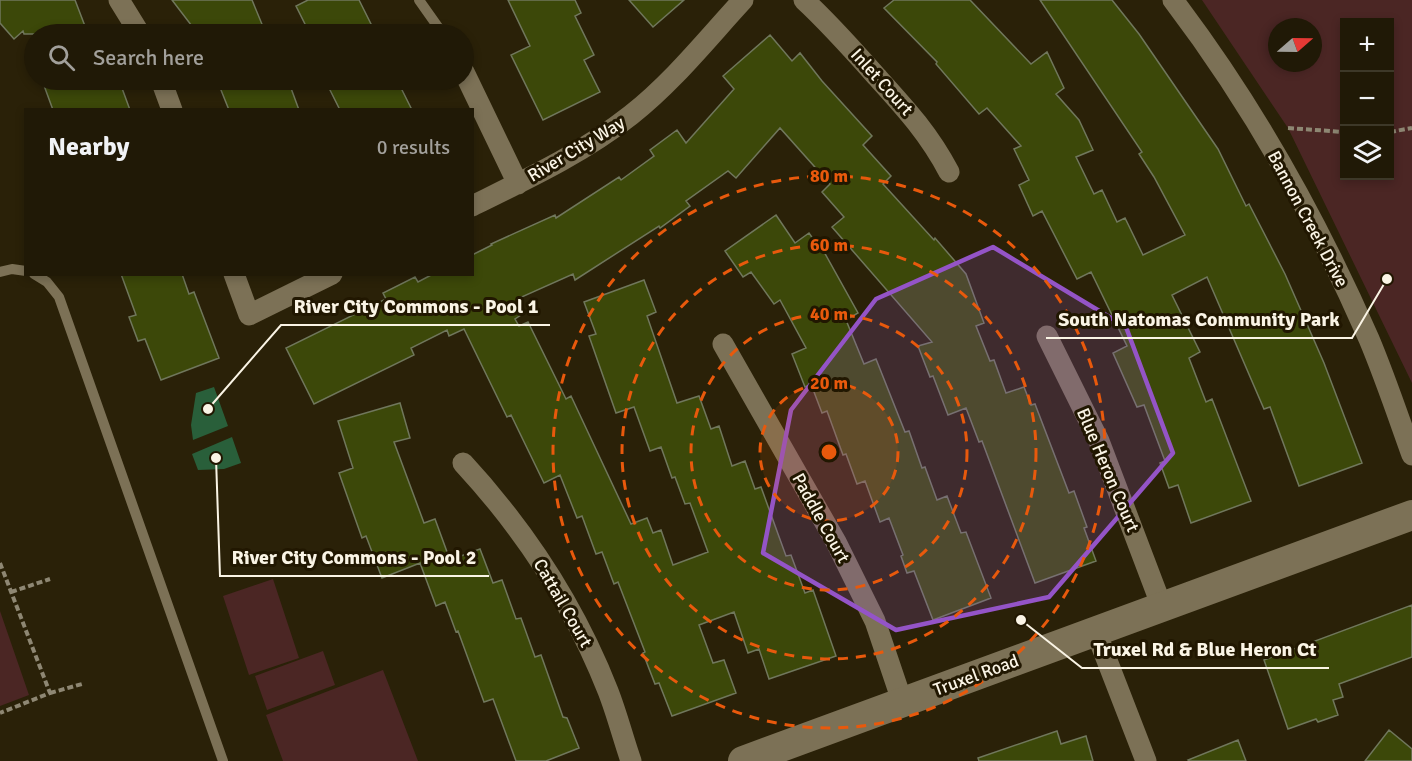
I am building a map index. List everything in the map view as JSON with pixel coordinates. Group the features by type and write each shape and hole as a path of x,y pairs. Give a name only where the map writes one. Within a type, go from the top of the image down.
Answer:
{"main road":[{"name":"Truxel Road","path":"743,761 1412,515"}],"street":[{"path":"119,0 134,24"},
{"name":"River City Way","path":"474,205 550,168 592,143 632,115 668,82 743,0"},
{"name":"Inlet Court","path":"804,0 830,25 920,124 949,172"},
{"name":"Bannon Creek Drive","path":"1173,0 1236,90 1292,183 1333,261 1369,341 1412,455"},
{"path":"165,90 171,108"},
{"path":"473,90 518,184"},
{"path":"235,276 249,315 328,276"},
{"name":"Blue Heron Court","path":"1047,336 1099,441 1162,607"},
{"name":"Paddle Court","path":"723,344 836,542 875,621 902,701"},
{"name":"Cattail Court","path":"463,463 525,538 565,601 608,692 631,761"},
{"path":"1096,632 1146,761"}],"lane":[{"path":"419,0 436,24"},
{"path":"0,272 12,269 24,272"},
{"path":"37,276 46,282 58,297 223,761"}],"path":[{"path":"1288,128 1340,132"},
{"path":"1394,131 1412,128"},
{"path":"0,563 50,693"},
{"path":"11,592 50,579"},
{"path":"0,713 50,693 82,684"}],"highlighted area":[{"path":"993,247 1126,327 1173,453 1049,597 896,630 763,553 791,410 876,299"}],"shaded area":[{"path":"1202,0 1412,0 1412,383 1288,128"},
{"path":"214,387 228,426 193,440 191,425 196,393"},
{"path":"232,437 241,463 224,469 198,470 192,454"},
{"path":"273,579 299,658 249,675 223,596"},
{"path":"0,611 29,695 0,706"},
{"path":"323,651 335,685 267,710 255,676"},
{"path":"383,670 418,761 283,761 266,715"}],"building":[{"path":"0,0 75,0 84,24 24,24 24,34 23,31 14,39 0,23"},
{"path":"172,0 252,0 262,24 190,24"},
{"path":"308,0 359,0 371,24 305,24 296,6"},
{"path":"508,0 575,0 581,13 575,16 594,55 584,60 600,92 543,120 511,55 530,46"},
{"path":"629,0 684,0 653,27"},
{"path":"894,0 970,0 1031,64 1047,52 1064,88 1056,94 1079,120 1093,150 1076,157 1094,194 1102,190 1117,222 1125,218 1143,255 1185,235 1139,154 1142,152 1040,0 1112,0 1139,34 1218,149 1246,206 1249,204 1285,274 1324,363 1362,463 1299,486 1270,407 1264,409 1207,277 1172,295 1200,352 1189,358 1206,402 1212,399 1251,501 1191,523 1178,485 1169,488 1160,463 1165,461 1144,405 1137,407 1113,353 1127,346 1091,272 1077,279 1042,211 1033,216 1019,185 1029,180 1014,149 1021,146 987,108 979,114 936,64 937,62 884,8"},
{"path":"770,35 792,61 800,53 872,136 863,145 891,176 883,184 966,274 984,323 976,326 990,361 994,360 1006,393 1024,387 1031,405 1035,404 1069,493 1074,491 1096,561 1035,583 982,441 979,442 966,408 948,415 933,376 930,377 918,346 932,342 832,227 844,217 822,192 830,184 780,128 736,178 728,171 686,201 690,206 660,228 659,226 575,280 573,274 517,299 524,313 515,319 519,326 528,322 566,399 571,396 631,524 647,518 653,533 661,530 673,565 708,552 690,503 685,504 675,477 672,478 661,447 650,451 634,407 616,413 589,336 596,334 584,302 644,280 656,312 647,316 677,403 699,396 711,429 719,426 732,466 745,461 755,489 761,487 786,556 791,555 805,593 813,590 836,656 769,679 759,649 748,653 734,612 699,625 713,663 724,660 736,693 672,716 659,683 655,684 618,582 614,584 602,552 596,554 582,516 577,518 560,475 544,483 511,415 507,417 464,329 449,336 447,330 411,348 414,355 314,404 286,348 386,299 383,293 415,277 418,282 429,276 474,276 474,254 555,215 556,218 619,177 621,180 654,156 650,150 677,130 686,143 734,89 723,76"},
{"path":"46,90 123,90 129,108 52,108"},
{"path":"221,90 292,90 298,108 228,108"},
{"path":"330,90 402,90 411,108 339,108"},
{"path":"776,215 795,243 809,233 816,243 818,241 858,313 846,320 864,364 876,359 905,432 909,431 922,468 925,467 937,500 947,496 961,533 966,532 991,598 933,620 914,571 907,573 889,518 880,522 865,481 857,484 846,454 843,455 827,411 822,413 811,384 805,387 792,354 806,348 780,300 774,304 751,272 743,277 725,251"},
{"path":"122,276 183,276 189,294 194,292 219,358 161,380 145,339 138,341 129,317 136,315"},
{"path":"400,403 410,438 394,442 424,523 435,519 450,560 480,549 493,583 502,580 516,619 521,618 535,657 541,655 563,717 567,718 579,748 546,761 516,761 493,699 484,702 445,602 436,606 420,563 382,578 366,536 362,538 339,473 353,468 338,421"},
{"path":"1412,605 1412,657 1339,684 1343,697 1333,700 1338,715 1318,722 1316,719 1288,729 1264,660"},
{"path":"1389,730 1412,749 1412,761 1365,761"},
{"path":"1057,731 1061,744 1086,736 1093,761 979,761 978,758"},
{"path":"1238,740 1246,761 1188,760"}],"place":[{"name":"South Natomas Community Park","path":"1387,279"},
{"name":"River City Commons - Pool 1","path":"208,409"},
{"name":"River City Commons - Pool 2","path":"216,458"},
{"name":"Truxel Rd & Blue Heron Ct","path":"1021,620"}]}
